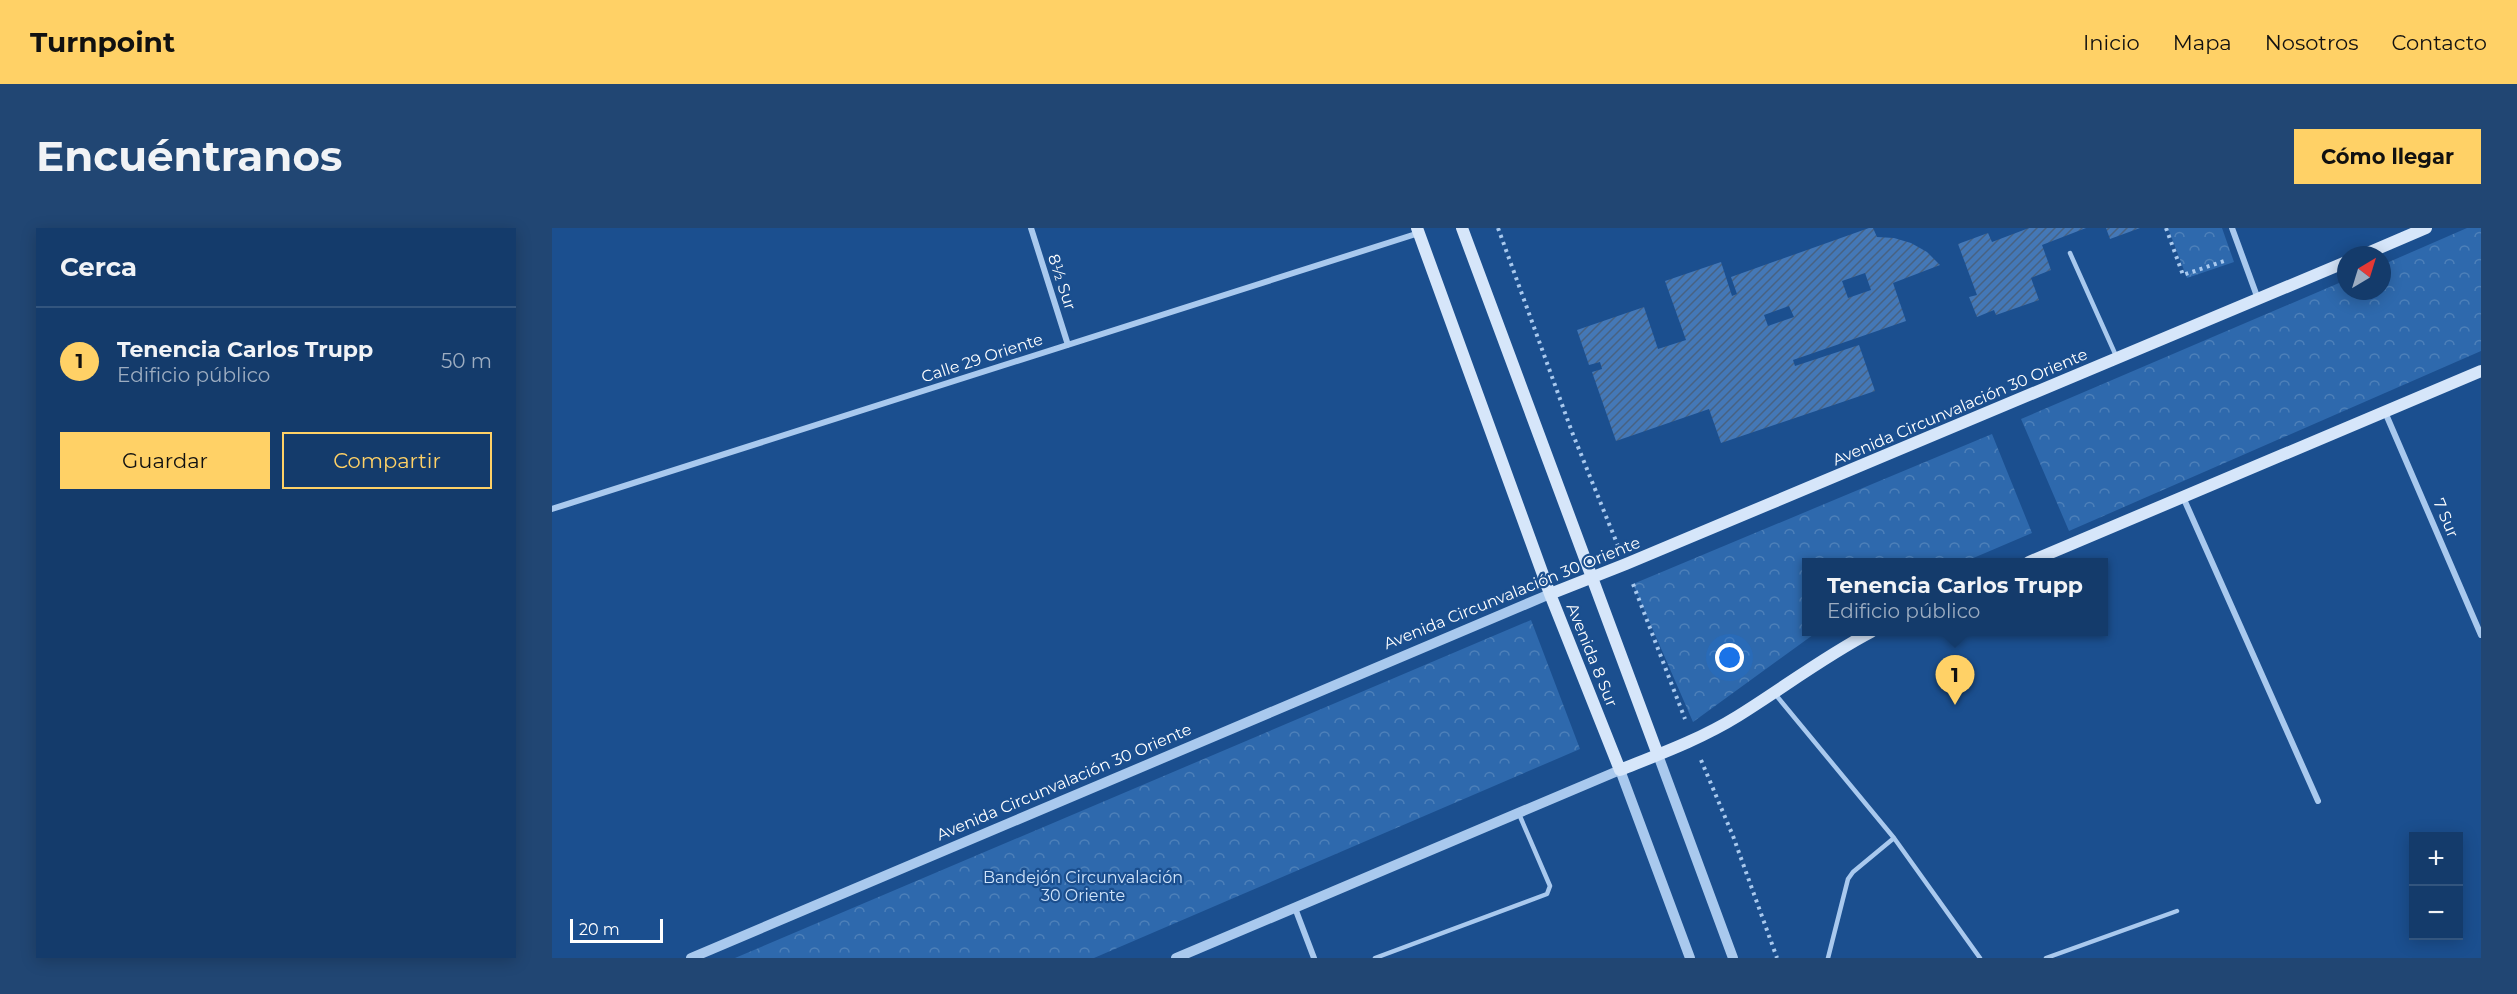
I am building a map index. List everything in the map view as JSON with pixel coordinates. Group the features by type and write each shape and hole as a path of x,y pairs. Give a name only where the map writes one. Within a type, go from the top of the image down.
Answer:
{"main road":[{"path":"2384,246 2426,228"},
{"name":"Avenida 8 Sur","path":"1465,229 1658,755"},
{"name":"Avenida 8 Sur","path":"1418,231 1550,594 1620,770"},
{"name":"Avenida Circunvalación 30 Oriente","path":"1550,594 1594,578 2337,266"},
{"path":"2038,558 2481,371"},
{"path":"1620,770 1658,755 1737,717 1864,636"}],"street":[{"name":"8½ Sur","path":"1031,228 1068,345"},
{"path":"2232,228 2259,299"},
{"name":"Calle 29 Oriente","path":"552,509 1418,231"},
{"name":"7 Sur","path":"2385,411 2481,635"},
{"path":"2183,497 2318,801"},
{"name":"Avenida Circunvalación 30 Oriente","path":"691,958 1550,594"},
{"name":"Avenida 8 Sur","path":"1658,755 1733,958"},
{"path":"1176,958 1620,770"},
{"name":"Avenida 8 Sur","path":"1620,770 1690,958"},
{"path":"1295,908 1314,958"}],"lane":[{"path":"2070,254 2117,359"},
{"path":"1773,692 1894,838 1980,958"},
{"path":"1375,958 1547,894 1550,886 1518,813"},
{"path":"1828,958 1848,879 1852,872 1894,838"},
{"path":"2046,958 2177,911"}],"path":[{"path":"1498,228 1572,432 1626,564 1692,738 1733,836 1777,958"},
{"path":"2166,228 2183,275 2242,255"}],"green space":[{"path":"2168,228 2222,228 2234,262 2187,278"},
{"path":"2467,228 2481,228 2481,351 2069,531 2021,419 2337,284 2337,300 2391,300 2391,261"},
{"path":"1992,434 2032,533 1973,558 1802,558 1802,636 1811,636 1693,722 1633,584"},
{"name":"Bandejón Circunvalación 30 Oriente","path":"1531,620 1580,749 1094,958 735,958"}],"building":[{"path":"1869,228 1873,228 1877,237 1894,238 1911,243 1927,252 1940,265 1893,283 1906,321 1793,360 1795,366 1859,345 1875,391 1721,443 1709,409 1616,441 1592,372 1602,369 1600,362 1589,365 1577,330 1644,307 1658,349 1686,340 1665,281 1721,262 1732,296 1737,294 1731,277","holes":["1865,273 1871,290 1848,298 1842,281","1789,306 1794,317 1768,326 1764,315"]},
{"path":"2029,228 2086,228 2042,245 2051,270 2031,278 2039,300 1996,315 1994,310 1977,317 1969,297 1977,295 1958,244 1988,233 1992,242"},
{"path":"2106,228 2140,228 2110,239"}],"place":[{"name":"Tenencia Carlos Trupp","path":"1955,705"}]}
